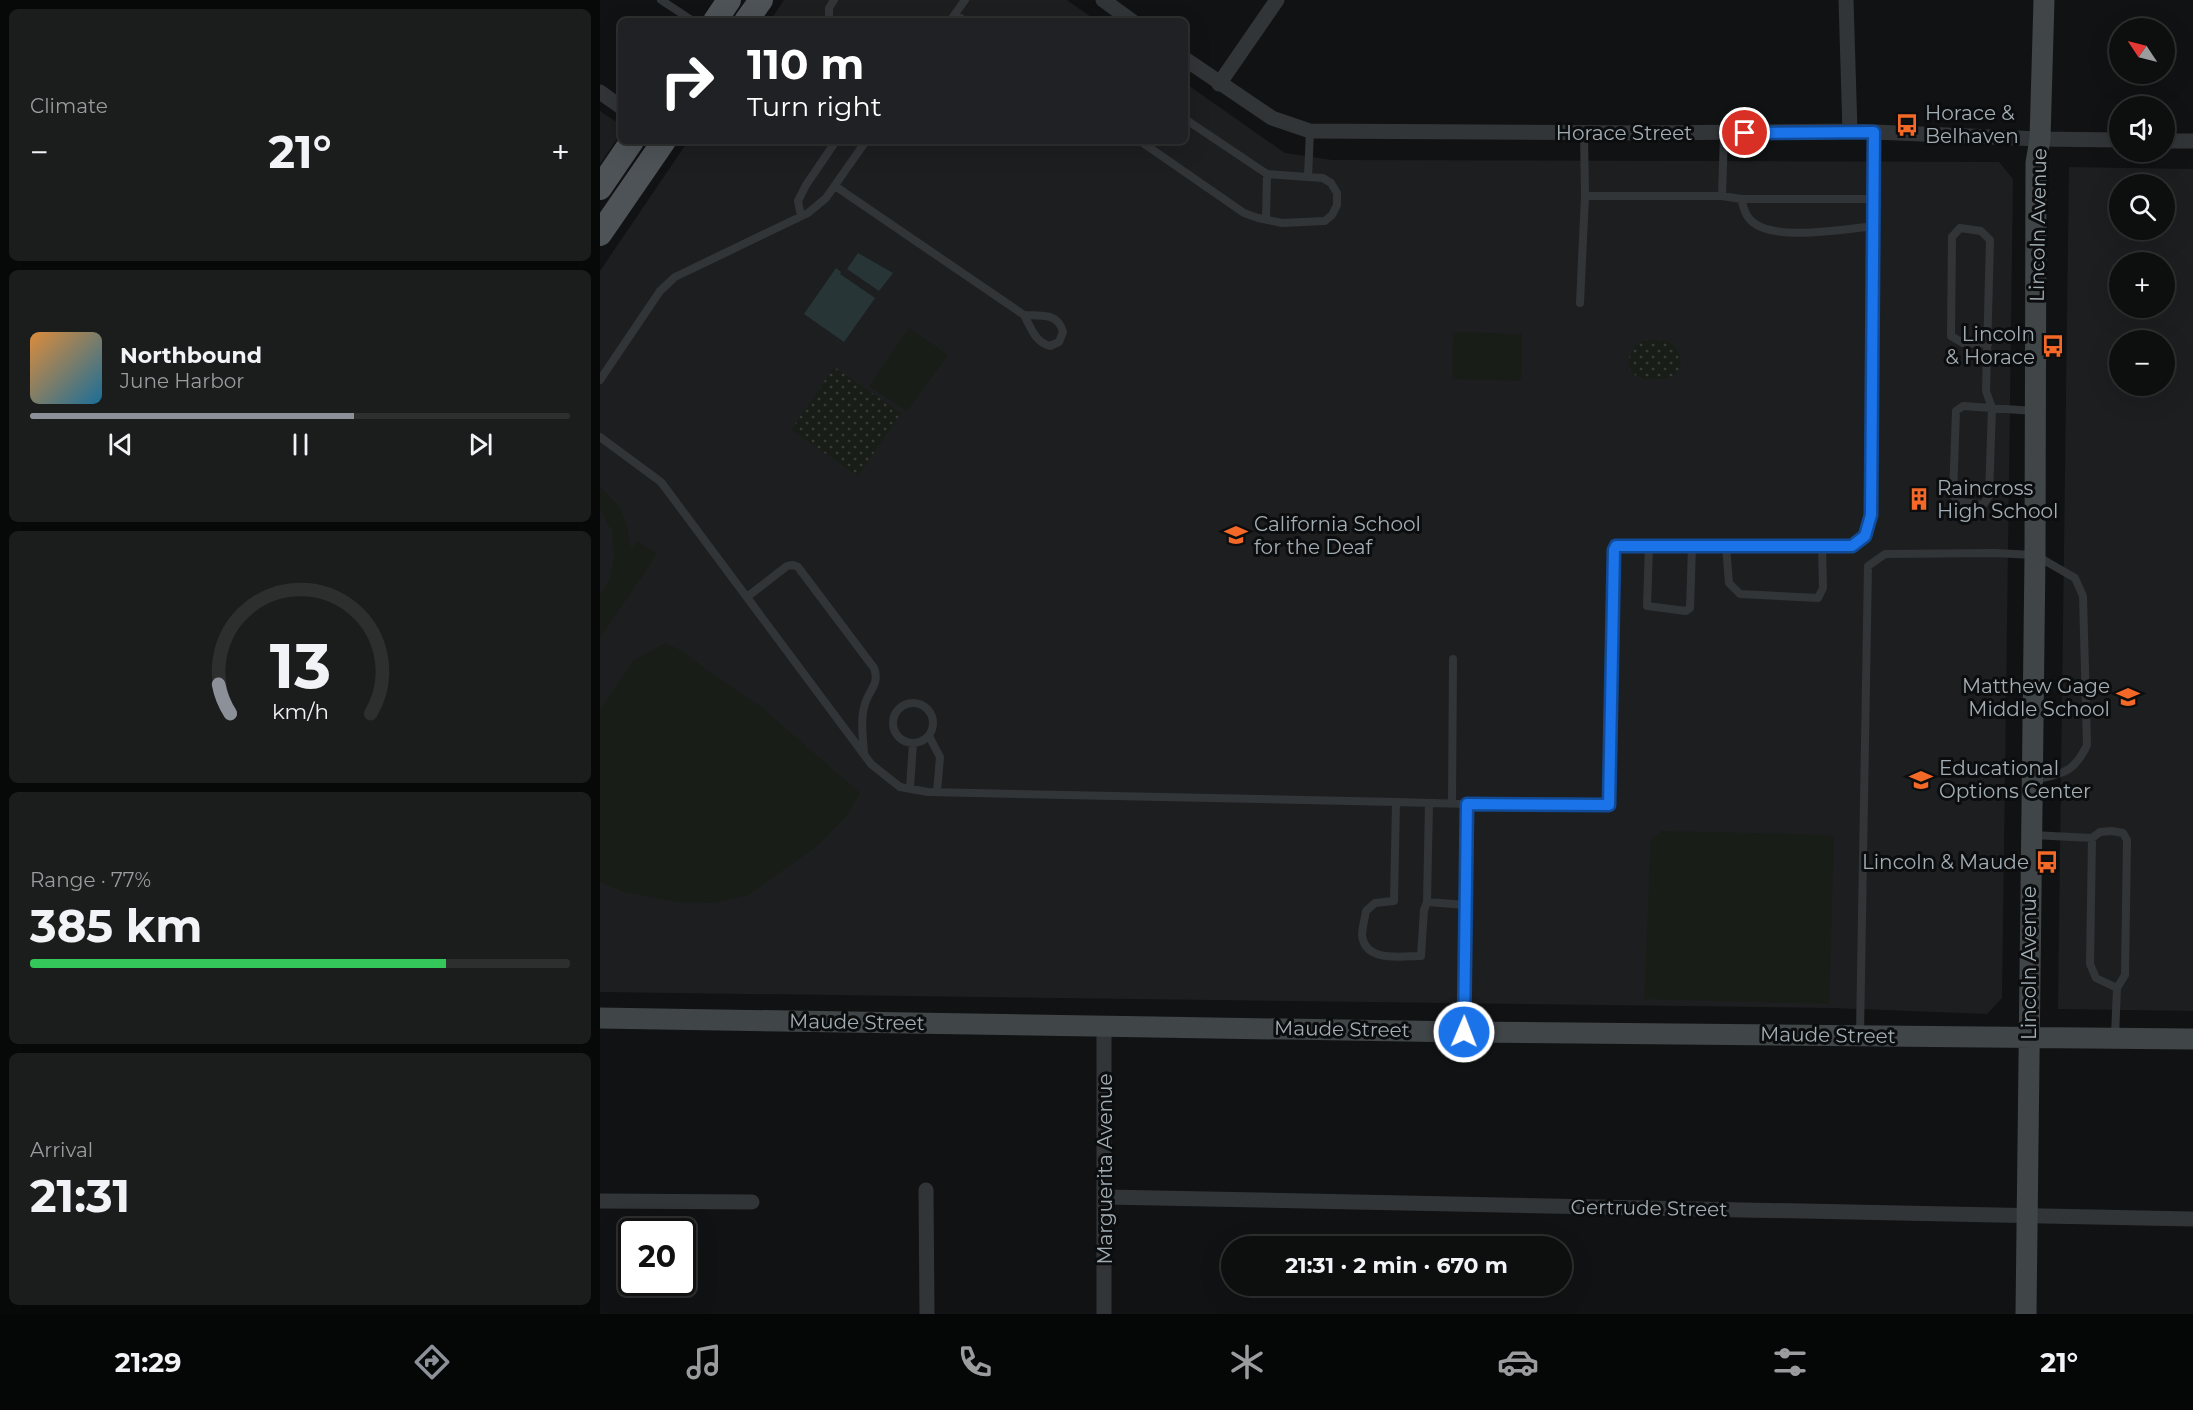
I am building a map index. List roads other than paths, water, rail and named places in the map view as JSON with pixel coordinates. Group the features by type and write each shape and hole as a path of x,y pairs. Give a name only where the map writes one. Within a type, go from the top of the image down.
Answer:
{"main road":[{"path":"717,18 729,0"},
{"path":"748,18 761,0"},
{"path":"600,188 630,144"},
{"path":"600,234 662,144"}],"street":[{"path":"1103,0 1128,18"},
{"path":"1219,84 1277,0"},
{"path":"1846,0 1850,131"},
{"name":"Lincoln Avenue","path":"2026,1314 2035,555 2036,163 2040,139 2044,0"},
{"name":"Horace Street","path":"1188,61 1272,118 1310,131 1584,133 1850,131 2109,140"},
{"path":"600,92 618,105"},
{"path":"2175,141 2193,141"},
{"name":"Maude Street","path":"600,1018 1464,1032 2193,1039"},
{"name":"Marguerita Avenue","path":"1104,1025 1106,1197 1104,1314"},
{"path":"926,1190 927,1314"},
{"name":"Gertrude Street","path":"1106,1197 2193,1219"},
{"path":"600,1201 752,1202"}],"lane":[{"path":"661,0 688,18"},
{"path":"829,18 829,8 834,0"},
{"path":"953,18 965,0"},
{"path":"1144,144 1245,213 1282,223 1325,221 1332,215 1337,205 1337,193 1331,183 1323,178 1267,174 1188,121"},
{"path":"1308,177 1310,131"},
{"path":"600,437 661,482 871,764 900,787 938,792 1609,805 1614,550 1616,546 1852,546 1865,536 1871,515 1874,132"},
{"path":"1580,303 1585,196 1584,133"},
{"path":"1722,196 1724,133"},
{"path":"801,216 798,201 834,144"},
{"path":"600,380 660,291 675,277 801,216 826,198 864,144"},
{"path":"1266,219 1267,174"},
{"path":"835,186 1024,315 1042,344 1050,346 1059,342 1063,332 1061,322 1054,318 1024,315"},
{"path":"1585,196 1874,199"},
{"path":"1741,199 1747,216 1764,229 1786,232 1874,226"},
{"path":"1988,344 1963,343 1951,336 1952,237 1960,228 1981,231 1990,240 1988,344 1986,392 1992,408 1989,496 1983,505 1962,502 1953,496 1956,411 1963,406 1992,408 2036,411"},
{"path":"1649,546 1647,606 1686,611 1690,608 1692,546"},
{"path":"1726,546 1729,583 1740,594 1818,598 1823,588 1822,546"},
{"path":"1860,1035 1868,566 1885,554 2035,555 2075,578 2083,596 2087,745 2079,762 2066,773 2031,782"},
{"path":"747,597 793,565 798,567 846,631 876,674 875,686 864,705 864,754"},
{"path":"1452,803 1453,659"},
{"path":"917,704 928,711 933,723 929,736 913,743 901,739 893,728 895,715 904,705 917,704"},
{"path":"929,736 940,757 938,792"},
{"path":"910,789 913,743"},
{"path":"1396,802 1394,901 1376,903 1365,911 1362,935 1367,949 1375,955 1421,956 1424,910 1427,902 1429,803"},
{"path":"1464,1032 1467,804"},
{"path":"2030,835 2092,838 2100,832 2112,831 2123,833 2127,840 2125,975 2117,987 2115,1038"},
{"path":"2092,838 2090,964 2096,978 2117,987"},
{"path":"1427,902 1466,904"}],"place":[{"name":"Horace & Belhaven","path":"1907,125"},
{"name":"Lincoln & Horace","path":"2053,346"},
{"name":"Raincross High School","path":"1919,499"},
{"name":"California School for the Deaf","path":"1236,535"},
{"name":"Matthew Gage Middle School","path":"2128,697"},
{"name":"Educational Options Center","path":"1921,780"},
{"name":"Lincoln & Maude","path":"2047,862"}]}
